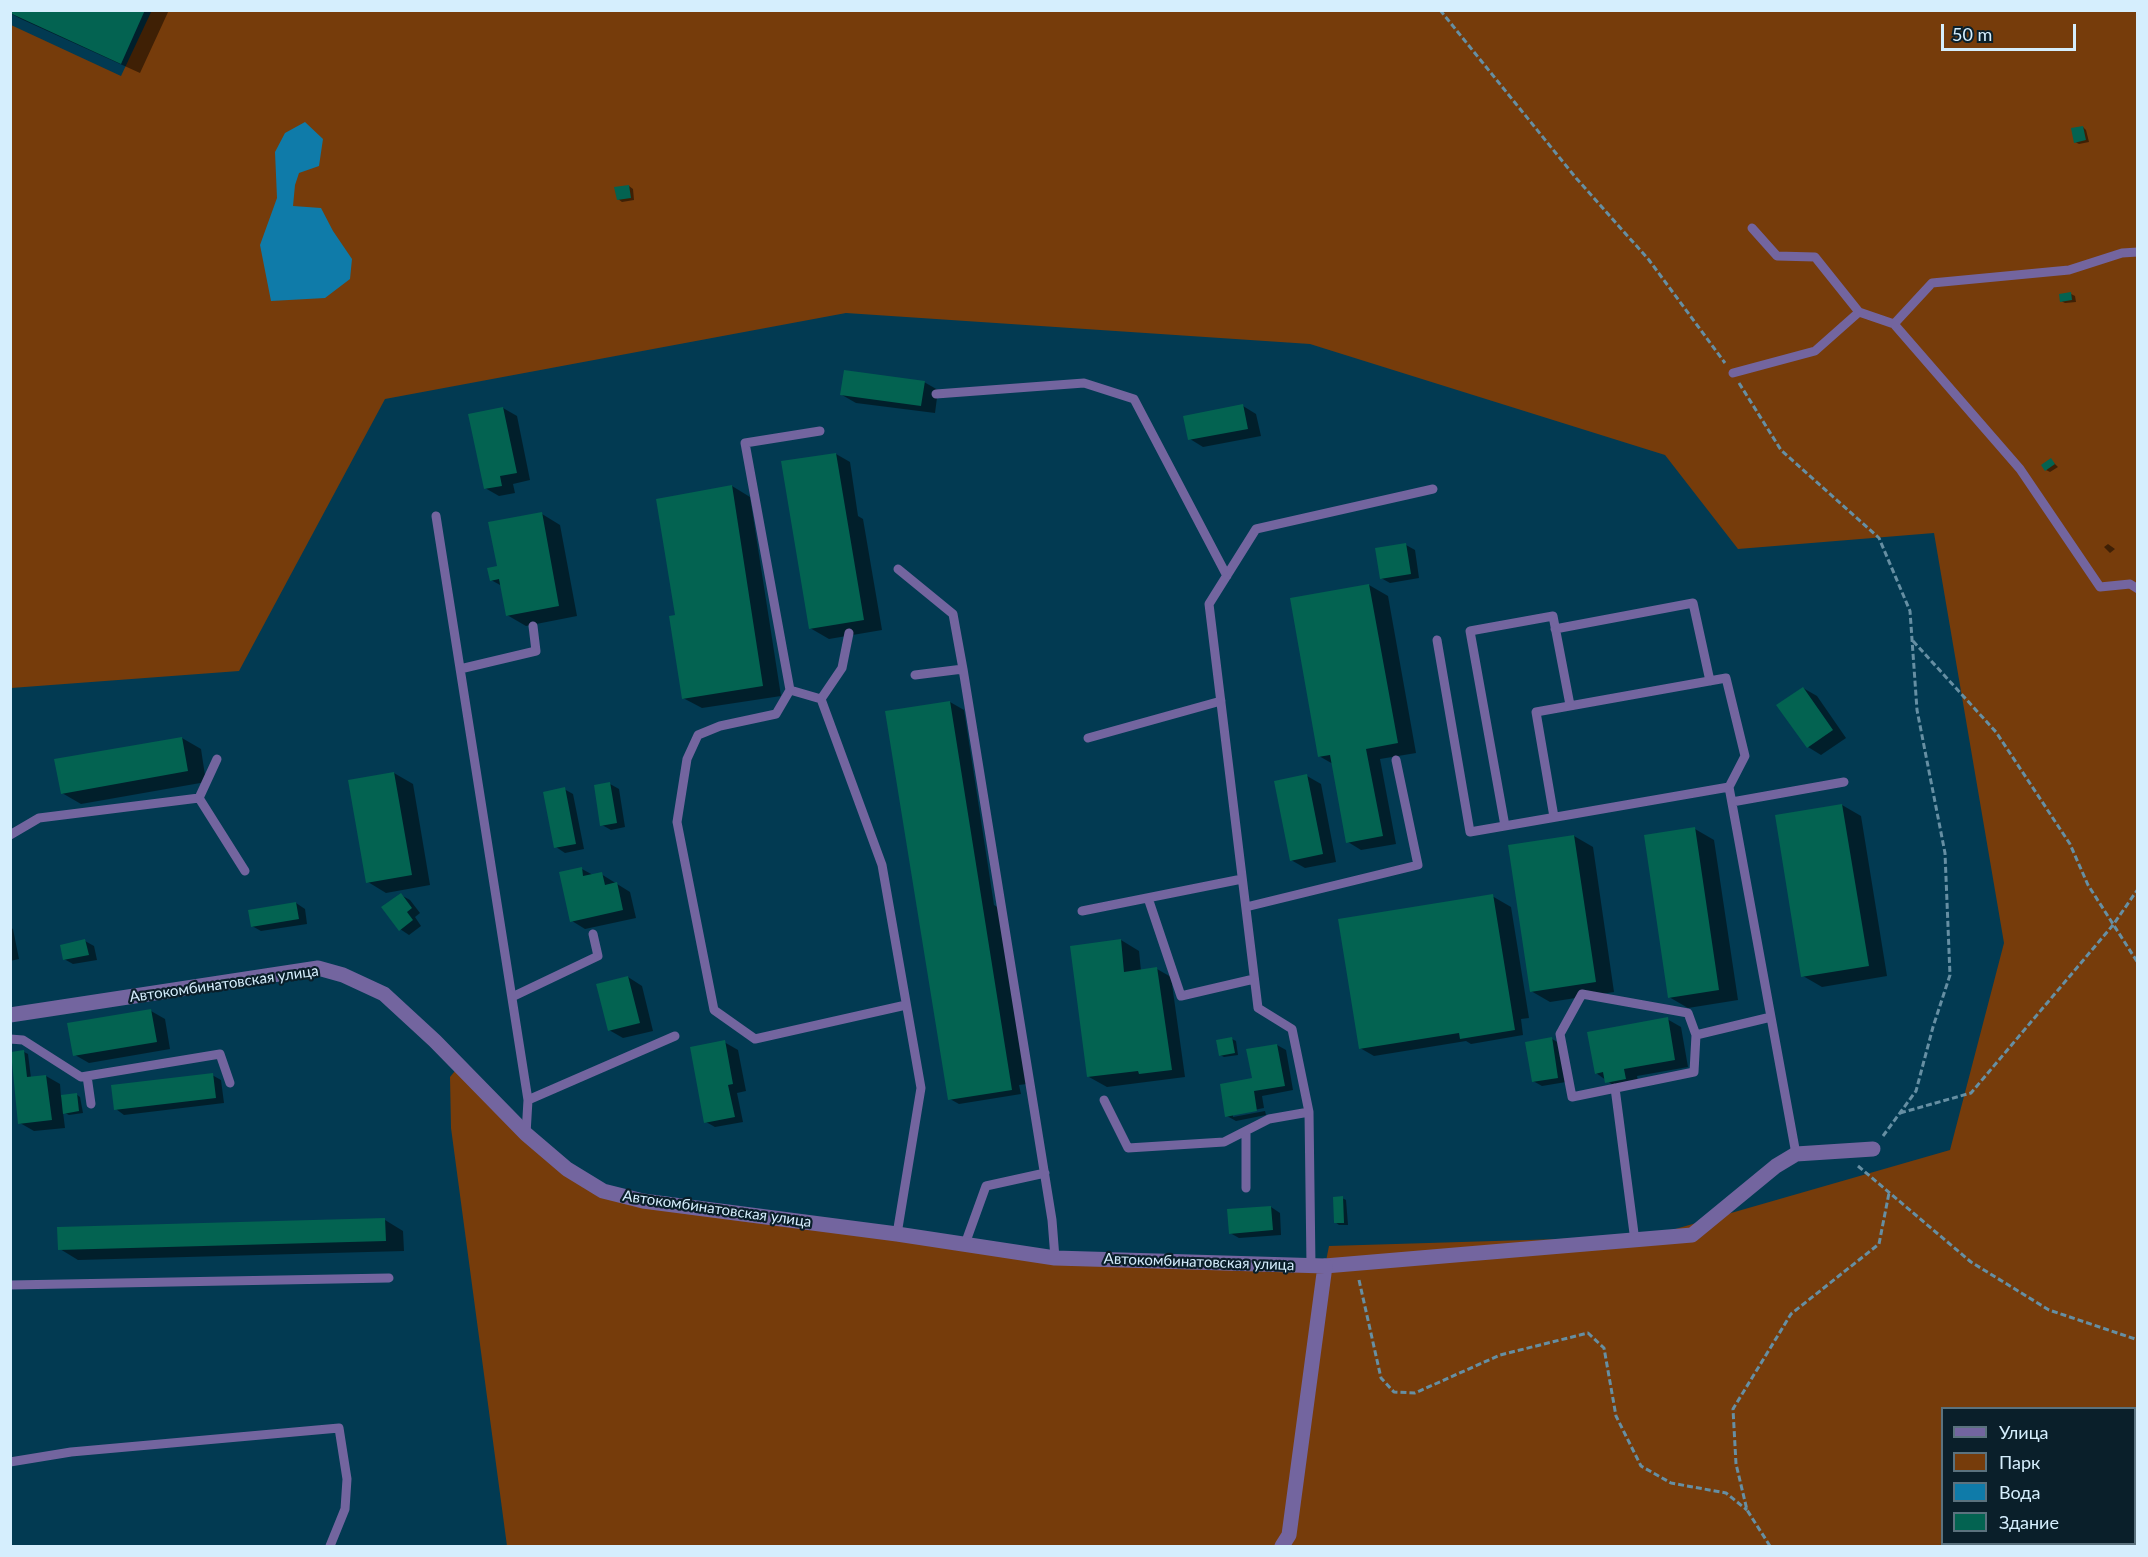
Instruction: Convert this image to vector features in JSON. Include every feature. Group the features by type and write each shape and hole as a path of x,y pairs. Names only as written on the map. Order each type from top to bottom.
{"street":[{"name":"Автокомбинатовская улица","path":"10,1015 318,968 344,975 384,994 435,1041 526,1134 567,1169 603,1191 643,1201 897,1234 1055,1258 1318,1266 1692,1235 1776,1166 1796,1155"},
{"path":"1796,1155 1873,1149"},
{"path":"1282,1546 1289,1535 1318,1266"}],"lane":[{"path":"1752,228 1777,256 1815,257 1859,312 1894,324 2020,469 2100,587 2130,584 2138,589"},
{"path":"1894,324 1932,284 2069,270 2122,253 2138,252"},
{"path":"1733,374 1815,351 1859,312"},
{"path":"936,394 1084,382 1134,399 1227,576"},
{"path":"820,431 745,443 790,690 776,714 720,726 698,735 687,759 677,822 714,1010 755,1039 906,1005"},
{"path":"1318,1266 1309,1112 1292,1029 1258,1008 1209,604 1256,529 1433,489"},
{"path":"436,516 528,1100 526,1134"},
{"path":"898,569 953,614 1045,1173 1055,1258"},
{"path":"1555,629 1693,603 1710,681"},
{"path":"1505,826 1470,631 1553,616 1570,705"},
{"path":"460,669 536,651 533,626"},
{"path":"821,699 842,668 849,633"},
{"path":"1437,640 1470,832 1729,787"},
{"path":"915,675 963,669"},
{"path":"1554,817 1536,712 1726,678 1744,756 1729,787 1796,1155"},
{"path":"790,690 821,699"},
{"path":"821,699 882,865 921,1088 897,1234"},
{"path":"1088,738 1221,701"},
{"path":"200,798 217,759"},
{"path":"1246,907 1418,865 1396,760"},
{"path":"1732,802 1844,783"},
{"path":"10,835 39,818 200,798"},
{"path":"200,798 245,871"},
{"path":"1082,911 1242,879"},
{"path":"1148,898 1181,996 1254,979"},
{"path":"512,997 598,956 593,934"},
{"path":"1582,994 1688,1013 1696,1035 1694,1072 1615,1088 1572,1097 1560,1034 1582,994"},
{"path":"1696,1035 1771,1017"},
{"path":"528,1100 675,1036"},
{"path":"10,1039 23,1040 81,1077 220,1054 230,1083"},
{"path":"87,1076 91,1104"},
{"path":"1615,1088 1635,1241"},
{"path":"1104,1100 1128,1148 1224,1142 1269,1119 1309,1112"},
{"path":"1246,1131 1246,1188"},
{"path":"965,1245 986,1186 1045,1173"},
{"path":"10,1285 389,1278"},
{"path":"10,1462 71,1452 339,1428 347,1479 345,1509 330,1546"}],"path":[{"path":"1440,10 1576,178 1649,260 1733,374 1781,450 1879,538 1910,611 1917,710 1945,853 1950,975 1916,1091 1873,1149"},
{"path":"1912,640 1996,732 2070,844 2088,885 2138,963"},
{"path":"1900,1113 1971,1092 2113,925 2138,889"},
{"path":"1841,1151 1971,1262 2049,1310 2138,1340"},
{"path":"1747,1510 1736,1464 1733,1409 1791,1314 1879,1244 1889,1193"},
{"path":"1355,1264 1381,1378 1394,1392 1415,1393 1500,1355 1588,1333 1605,1347 1616,1416 1641,1466 1671,1483 1726,1493 1747,1510 1770,1546"}],"green space":[{"path":"152,10 2137,11 2137,1546 507,1546 451,1128 450,1077 459,1066 526,1134 603,1191 1055,1258 1325,1266 1329,1246 1560,1239 1665,1232 1950,1150 2004,943 1934,533 1738,549 1665,455 1310,344 846,313 385,399 239,671 11,688 11,25 121,76"}],"water":[{"path":"305,122 323,139 319,166 299,173 293,206 321,208 352,259 350,279 325,298 271,301 260,245 277,198 275,152 285,133"}],"building":[{"path":"10,10 145,10 121,64 10,13"},
{"path":"2083,126 2086,140 2074,143 2071,128"},
{"path":"629,185 631,198 617,200 614,187"},
{"path":"2071,292 2072,300 2060,302 2059,294"},
{"path":"844,370 925,381 921,406 840,395"},
{"path":"1243,404 1248,429 1188,440 1183,416"},
{"path":"503,407 517,473 500,476 502,486 484,489 468,414"},
{"path":"836,453 864,620 809,629 781,461"},
{"path":"2051,458 2055,464 2045,471 2041,465"},
{"path":"732,485 763,686 682,699 669,616 675,615 656,499"},
{"path":"542,512 559,606 506,616 499,579 490,581 487,568 497,566 488,522"},
{"path":"1406,543 1411,574 1380,579 1375,548"},
{"path":"1369,584 1398,743 1366,749 1383,836 1346,843 1330,755 1318,757 1290,598"},
{"path":"1803,687 1833,730 1807,748 1776,705"},
{"path":"950,701 1012,1090 948,1100 885,711"},
{"path":"182,737 188,771 61,794 54,759"},
{"path":"394,772 412,875 366,883 348,780"},
{"path":"1307,774 1323,854 1290,861 1274,781"},
{"path":"610,782 617,823 600,826 594,785"},
{"path":"565,787 576,844 554,848 543,792"},
{"path":"1842,804 1869,966 1801,977 1775,815"},
{"path":"1695,827 1719,990 1668,998 1644,835"},
{"path":"1574,835 1596,982 1530,992 1508,845"},
{"path":"582,867 583,876 602,872 605,885 617,882 623,910 570,922 559,872"},
{"path":"401,893 412,908 407,912 413,920 399,931 381,907"},
{"path":"1493,894 1515,1030 1460,1039 1459,1033 1359,1049 1338,919"},
{"path":"296,902 299,919 251,927 248,910"},
{"path":"85,939 89,955 63,960 60,945"},
{"path":"1121,939 1124,972 1157,967 1172,1070 1087,1077 1070,946"},
{"path":"628,976 640,1023 608,1031 596,984"},
{"path":"151,1009 157,1042 73,1056 67,1023"},
{"path":"1668,1017 1675,1060 1624,1069 1626,1079 1605,1083 1603,1072 1595,1074 1587,1032"},
{"path":"1232,1037 1235,1053 1219,1056 1216,1040"},
{"path":"1552,1037 1558,1078 1532,1082 1525,1042"},
{"path":"725,1040 733,1084 728,1085 735,1117 704,1123 690,1047"},
{"path":"1277,1044 1285,1086 1254,1091 1257,1111 1225,1117 1220,1084 1252,1078 1246,1049"},
{"path":"24,1050 27,1077 46,1075 52,1120 18,1124 11,1052"},
{"path":"213,1073 216,1098 114,1110 111,1085"},
{"path":"77,1093 79,1111 63,1114 61,1095"},
{"path":"1343,1196 1344,1223 1334,1223 1333,1197"},
{"path":"1271,1206 1273,1230 1229,1234 1227,1209"},
{"path":"385,1218 386,1241 58,1250 57,1227"}]}
